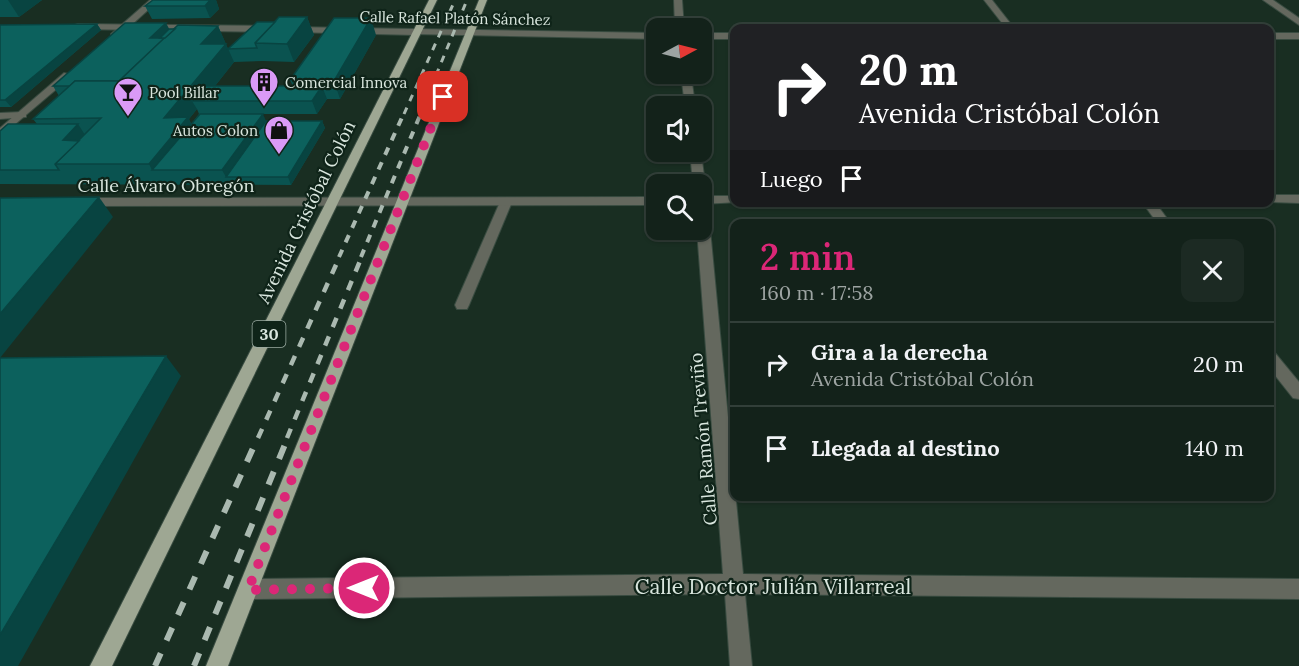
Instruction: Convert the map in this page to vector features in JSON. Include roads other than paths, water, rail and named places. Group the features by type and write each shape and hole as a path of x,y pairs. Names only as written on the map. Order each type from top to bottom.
{"main road":[{"name":"Avenida Cristóbal Colón","path":"101,666 415,32 433,0"},
{"path":"218,666 400,203 483,0"}],"street":[{"path":"107,42 155,0"},
{"path":"678,0 679,18"},
{"path":"988,0 1007,24"},
{"path":"1267,0 1299,22"},
{"path":"68,27 276,30"},
{"name":"Calle Rafael Platón Sánchez","path":"287,30 646,36"},
{"path":"712,36 730,36"},
{"path":"1274,36 1299,36"},
{"path":"0,134 73,71"},
{"path":"0,116 22,115"},
{"path":"1274,199 1299,199"},
{"path":"712,200 730,200"},
{"path":"400,203 646,201"},
{"name":"Calle Álvaro Obregón","path":"71,202 400,203"},
{"path":"462,305 506,202"},
{"path":"1152,207 1161,219"},
{"name":"Calle Ramón Treviño","path":"705,240 736,585 741,666"},
{"path":"1274,362 1299,393"},
{"name":"Calle Doctor Julián Villarreal","path":"248,590 736,585 1299,589"}],"railway":[{"path":"404,114 455,0"},
{"path":"420,114 467,0"},
{"path":"339,257 404,113"},
{"path":"361,257 421,113"},
{"path":"258,438 340,256"},
{"path":"287,438 362,256"},
{"path":"155,666 258,437"},
{"path":"194,666 288,437"}],"place":[{"name":"Comercial Innova","path":"264,108"},
{"name":"Pool Billar","path":"128,118"},
{"name":"Autos Colon","path":"279,156"}]}
